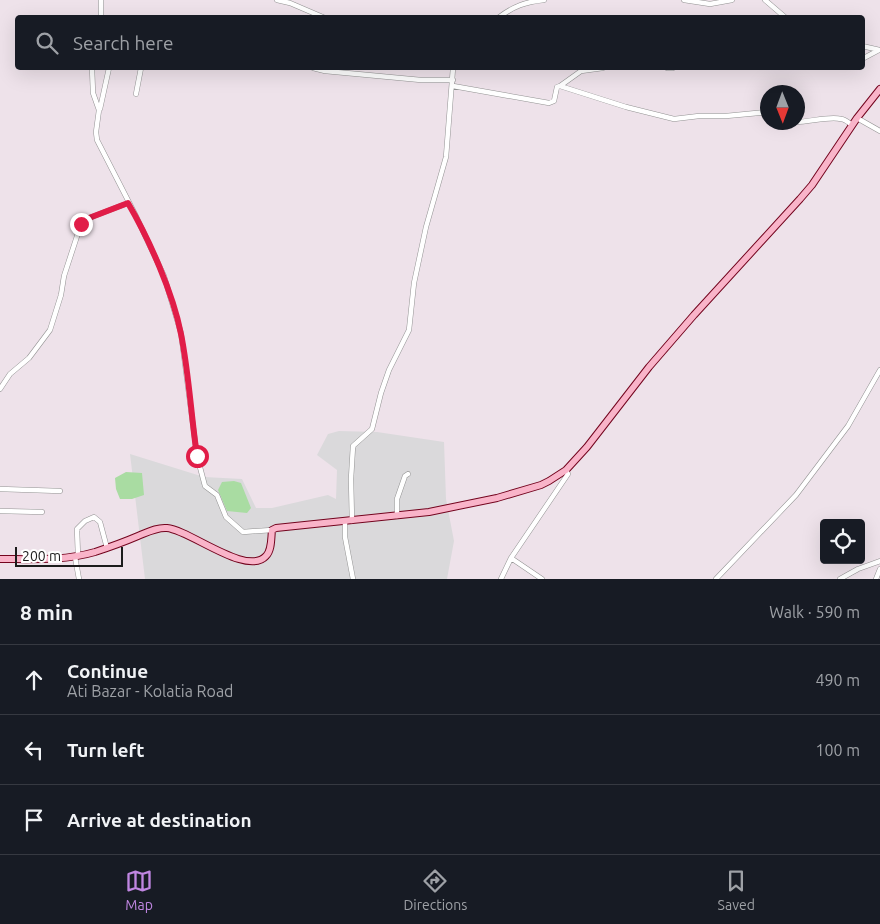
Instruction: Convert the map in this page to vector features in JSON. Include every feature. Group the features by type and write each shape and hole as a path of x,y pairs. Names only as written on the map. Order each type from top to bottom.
{"main road":[{"path":"0,559 55,559 77,556 107,548 156,528 166,528 177,530 225,554 243,560 258,561 268,555 271,548 272,530 276,528 310,523 397,516 497,498 541,485 566,470 592,442 649,368 694,315 800,199 852,124 880,89"}],"street":[{"path":"101,0 101,15"},
{"path":"277,0 290,3 318,15"},
{"path":"502,15 525,2 544,0"},
{"path":"684,0 710,4 732,0"},
{"path":"765,0 782,15"},
{"path":"865,47 880,50"},
{"path":"865,58 880,50"},
{"path":"92,70 93,93 99,110"},
{"path":"109,70 99,110 96,132 97,140 164,276 181,333 197,456 205,486 217,494 226,517 243,532 272,530"},
{"path":"136,94 141,70"},
{"path":"321,70 421,80 453,80"},
{"path":"352,520 351,479 353,446 372,429 389,370 409,330 414,283 426,227 446,158 453,70"},
{"path":"453,86 549,103 554,100 556,87 581,71 588,70"},
{"path":"560,86 626,107 674,119 760,113"},
{"path":"805,122 829,118 842,119 852,124"},
{"path":"857,118 880,131"},
{"path":"0,389 10,374 29,358 50,330 61,295 64,276 81,224 89,218 128,203"},
{"path":"716,579 796,496 848,426 880,370"},
{"path":"501,579 511,558 568,474 566,470"},
{"path":"397,516 397,499 405,476 408,474"},
{"path":"0,490 60,491"},
{"path":"0,511 42,512"},
{"path":"79,579 77,529 85,521 94,517 100,522 107,548"},
{"path":"345,521 346,545 353,579"},
{"path":"511,558 542,579"},
{"path":"840,579 858,569 880,561"},
{"path":"876,579 880,569"}],"shaded area":[{"path":"339,431 377,432 444,442 446,499 454,541 447,579 145,579 130,454 204,477 242,479 256,508 272,508 328,495 336,499 337,470 317,455 328,434"},
{"path":"126,472 142,473 144,495 132,499 120,499 116,489 115,478"},
{"path":"234,481 241,483 251,508 247,513 227,511 218,490 222,482"}],"route":[{"path":"81,224 89,218 128,203 135,214 164,276 181,333 197,456"}]}
